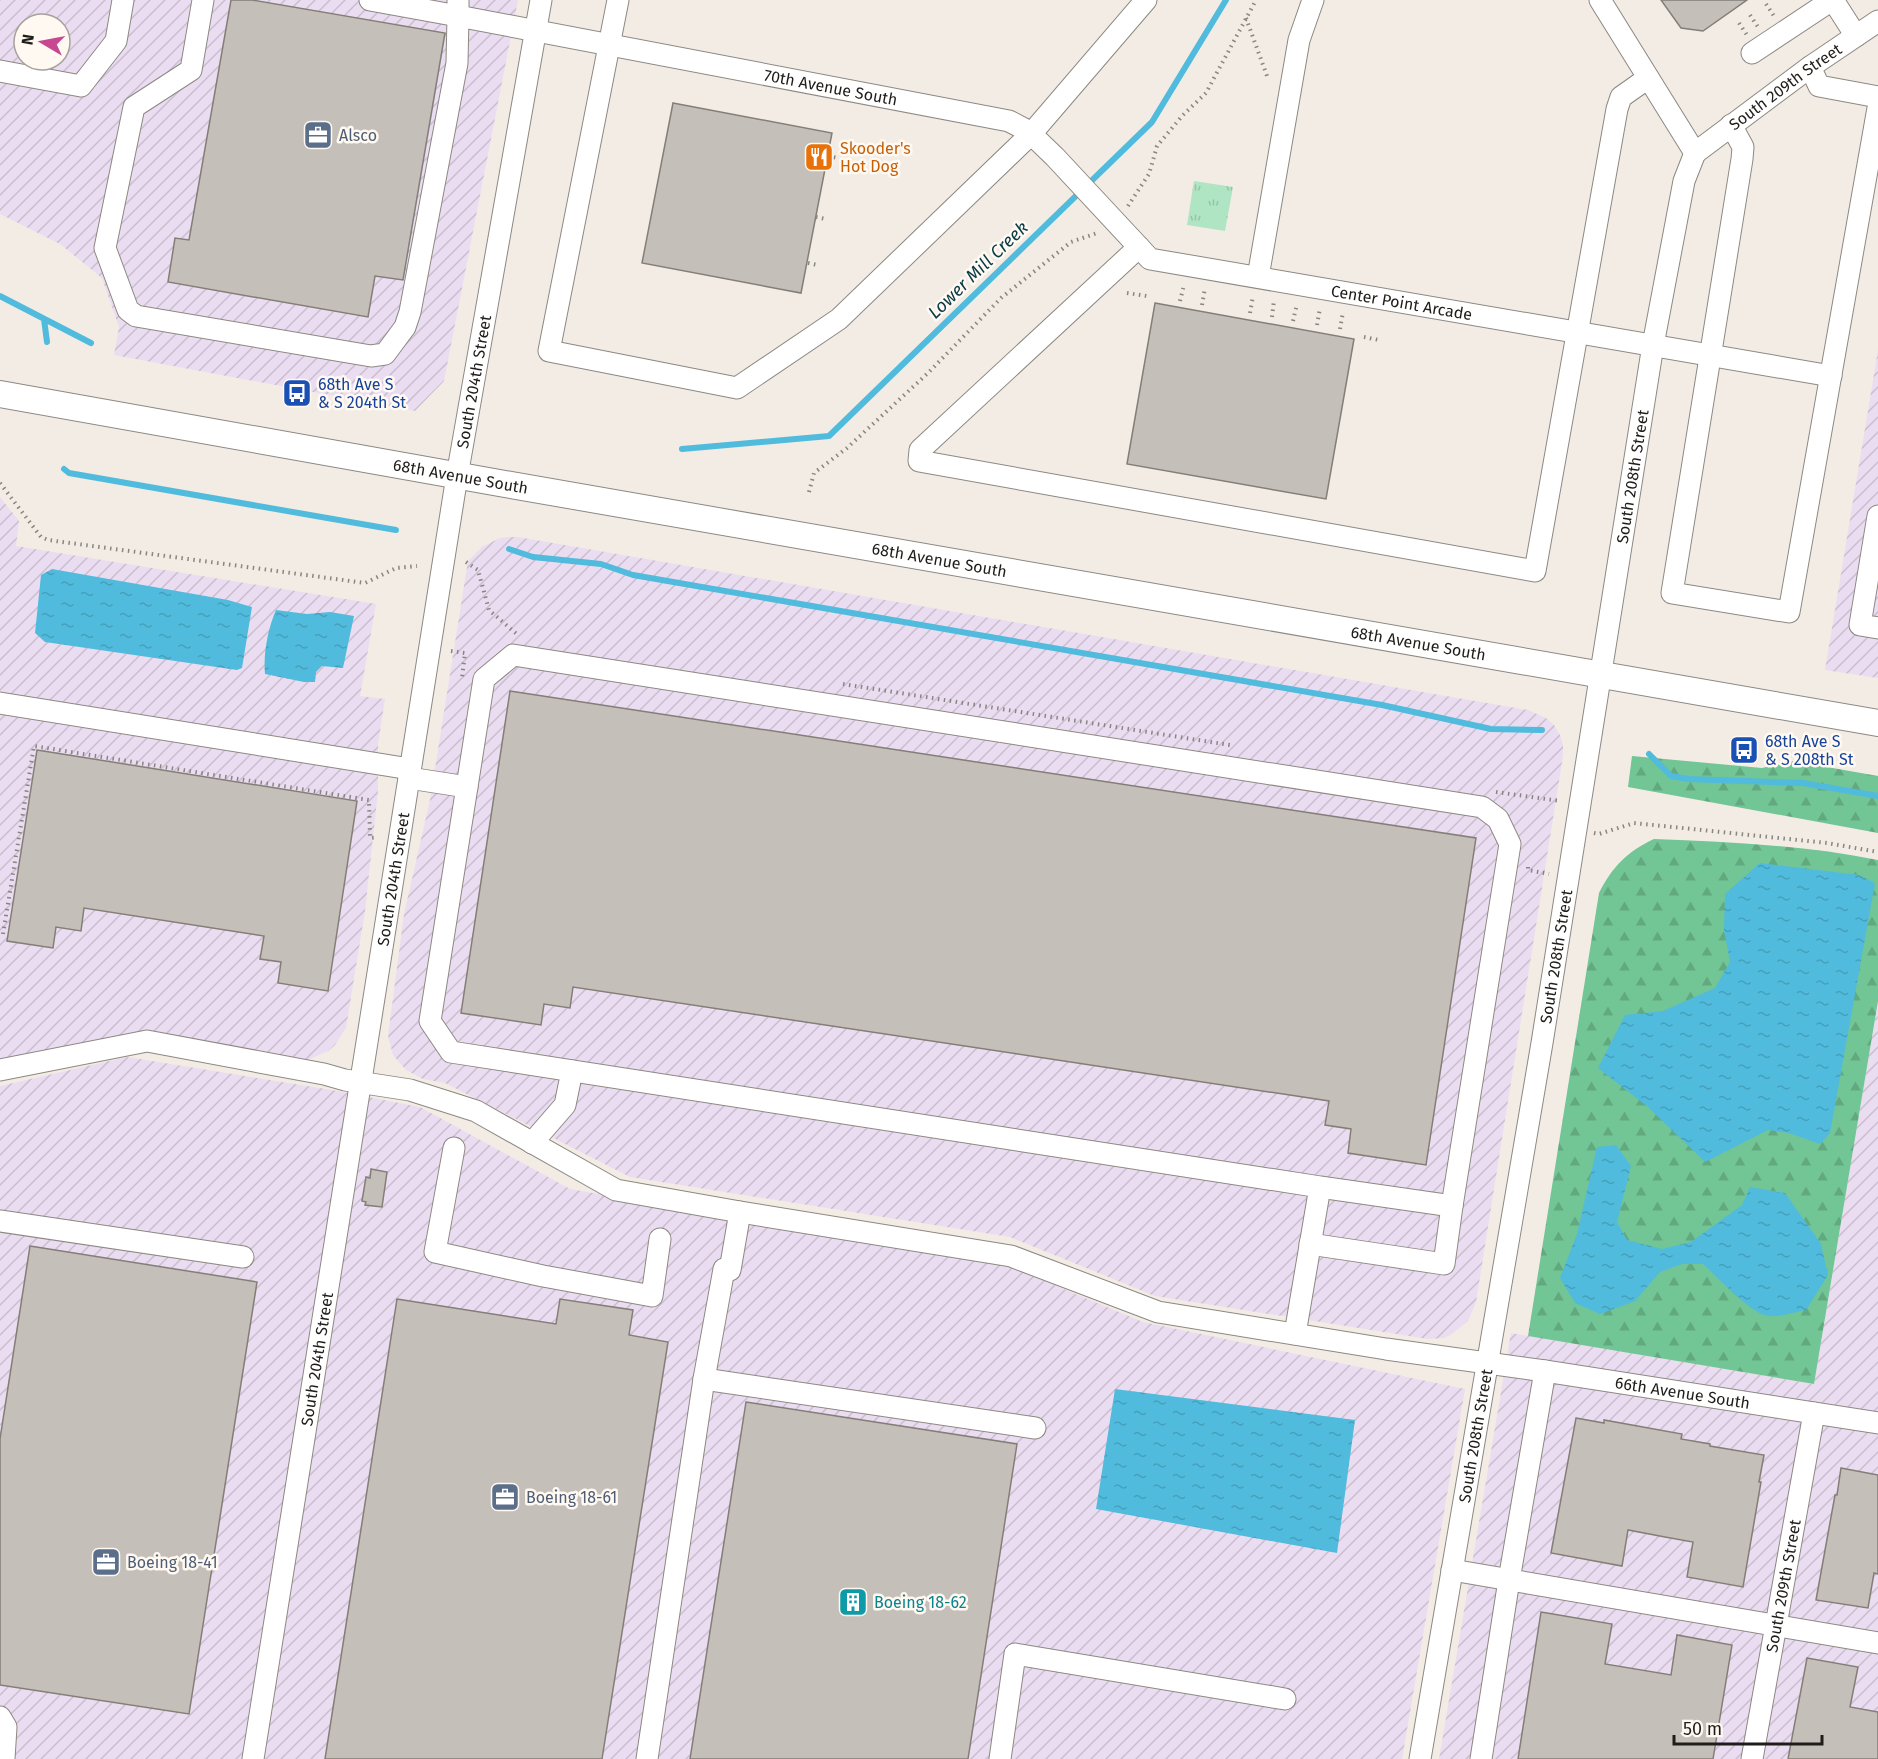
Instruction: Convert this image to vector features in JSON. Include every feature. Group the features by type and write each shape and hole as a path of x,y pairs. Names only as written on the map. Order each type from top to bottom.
{"main road":[{"name":"68th Avenue South","path":"0,394 457,476 1878,723"}],"street":[{"path":"0,71 81,86 116,41 123,0"},
{"path":"203,0 191,70 134,107 105,248 128,310 136,316 371,356 385,354 405,327 410,312 457,63 458,8"},
{"name":"70th Avenue South","path":"370,0 458,8 534,31 1009,121 1031,134 1123,216 1144,253"},
{"name":"South 204th Street","path":"253,1759 457,476 541,0"},
{"path":"618,0 549,351 737,388 833,324 1031,134 1146,0"},
{"path":"1256,285 1299,40 1313,0"},
{"path":"1600,0 1695,153"},
{"path":"1751,45 1833,0 1856,36"},
{"name":"South 209th Street","path":"1695,153 1810,67 1878,21"},
{"path":"1810,67 1819,86 1878,97"},
{"path":"1144,253 920,450 919,461 1534,571 1617,109 1621,97 1648,78"},
{"path":"1731,125 1743,147 1742,159 1672,593 1789,612 1878,108"},
{"name":"South 208th Street","path":"1420,1759 1542,1043 1653,345 1684,181 1695,153"},
{"name":"Center Point Arcade","path":"1144,253 1256,285 1577,332 1831,376"},
{"path":"1878,516 1860,625 1878,628"},
{"path":"1310,1244 1444,1264 1510,844 1498,819 1482,807 513,654 484,679 430,1021 451,1052 1452,1206"},
{"path":"0,703 409,774 467,787"},
{"name":"66th Avenue South","path":"0,1070 147,1041 410,1090 476,1111 616,1190 1011,1256 1158,1312 1878,1424"},
{"path":"532,1143 565,1105 572,1071"},
{"path":"454,1148 435,1252 543,1276 652,1296 660,1239"},
{"path":"1295,1334 1320,1187"},
{"path":"647,1759 704,1379 740,1212"},
{"path":"0,1221 243,1257"},
{"path":"1481,1759 1545,1371"},
{"path":"704,1379 1035,1428"},
{"name":"South 209th Street","path":"1752,1759 1814,1413"},
{"path":"1452,1570 1878,1643"},
{"path":"1000,1759 1016,1654 1285,1699"},
{"path":"0,1717 6,1727 4,1759"}],"path":[{"path":"1123,216 1149,174 1157,146 1183,115 1206,93 1256,0"},
{"path":"1766,4 1776,19"},
{"path":"1750,15 1761,31"},
{"path":"1246,18 1267,76"},
{"path":"1739,23 1751,45"},
{"path":"828,156 838,158"},
{"path":"816,217 826,219"},
{"path":"809,492 814,473 847,448 928,373 1001,298 1071,242 1097,233"},
{"path":"808,263 818,265"},
{"path":"1180,302 1184,282"},
{"path":"1250,313 1256,285"},
{"path":"1202,305 1206,286"},
{"path":"1126,293 1147,296"},
{"path":"1272,317 1275,298"},
{"path":"1293,321 1297,301"},
{"path":"1317,325 1320,307"},
{"path":"1340,329 1343,310"},
{"path":"1364,338 1379,340"},
{"path":"0,483 41,537 48,540 365,584 396,568 417,566"},
{"path":"466,562 478,570 489,610 512,631 525,639"},
{"path":"452,651 465,653 462,678 483,681"},
{"path":"841,684 1232,745"},
{"path":"3,934 34,746 369,800 370,838 378,837"},
{"path":"1493,792 1561,801"},
{"path":"1599,834 1634,823 1816,842 1878,852"}],"shaded area":[{"path":"0,0 518,0 444,381 415,411 114,355 119,327 102,278 60,244 0,214"},
{"path":"1878,350 1878,678 1825,670"},
{"path":"0,497 19,521 16,546 376,604 360,696 385,699 378,744 378,791 365,911 346,1028 335,1045 328,1051 310,1059 301,1060 145,1033 0,1059"},
{"path":"509,537 1528,710 1546,718 1560,735 1563,756 1476,1302 1468,1321 1444,1338 1428,1339 1155,1296 1010,1237 630,1177 445,1083 423,1079 406,1070 393,1055 388,1036 404,914 430,800 468,561 482,547 500,538"},
{"path":"1878,1001 1878,1759 1439,1759 1511,1333 1814,1384"},
{"path":"127,1057 332,1090 420,1107 570,1189 1001,1263 1143,1322 1465,1389 1402,1759 0,1759 0,1086"}],"green space":[{"path":"1194,181 1233,187 1225,231 1187,225"},
{"path":"1632,756 1762,768 1793,761 1878,776 1878,833 1628,787"},
{"path":"1654,839 1795,848 1878,860 1878,1001 1814,1384 1528,1336 1599,893 1609,875 1622,861 1636,849"}],"water":[{"path":"52,569 228,600 252,607 242,668 237,670 45,642 35,633 41,575"},
{"path":"276,610 307,614 330,612 354,616 343,668 322,666 316,672 315,682 265,674 267,641"},
{"path":"1760,863 1859,875 1875,883 1830,1133 1820,1144 1789,1133 1768,1130 1705,1162 1648,1107 1598,1068 1625,1015 1663,1011 1715,988 1730,962 1724,930 1725,894"},
{"path":"1616,1145 1631,1166 1617,1222 1627,1240 1662,1249 1691,1242 1742,1205 1750,1187 1785,1193 1821,1244 1828,1275 1806,1310 1777,1316 1761,1314 1734,1294 1703,1264 1682,1264 1660,1272 1635,1301 1600,1314 1575,1303 1560,1278 1577,1234 1597,1147"},
{"path":"1115,1389 1355,1420 1337,1553 1096,1509"}],"building":[{"name":"Alsco","path":"231,0 252,0 445,33 403,280 375,276 368,317 168,282 175,238 189,240"},
{"path":"1661,0 1747,0 1703,31 1681,28"},
{"path":"673,103 832,133 801,293 642,263"},
{"path":"1155,303 1354,339 1326,499 1127,464"},
{"path":"510,691 1476,838 1426,1165 1348,1153 1351,1129 1325,1125 1329,1101 573,987 570,1008 544,1004 541,1025 461,1013"},
{"path":"37,750 357,801 328,991 278,983 281,962 260,959 264,936 84,908 81,931 56,927 53,948 7,941"},
{"path":"371,1169 387,1172 382,1207 365,1205 366,1202 362,1201 366,1177 370,1178"},
{"name":"Boeing 18-41","path":"30,1246 257,1282 189,1714 0,1685 0,1439"},
{"name":"Boeing 18-61","path":"397,1299 556,1324 560,1299 633,1310 629,1335 668,1342 602,1759 325,1759"},
{"name":"Boeing 18-62","path":"746,1402 1017,1444 968,1759 690,1759"},
{"path":"1576,1418 1604,1423 1604,1420 1682,1434 1681,1439 1764,1455 1743,1587 1687,1577 1693,1542 1628,1530 1622,1566 1551,1553"},
{"path":"1841,1468 1878,1475 1878,1574 1874,1573 1868,1608 1816,1600"},
{"path":"1541,1612 1612,1624 1605,1664 1671,1675 1677,1635 1732,1645 1713,1759 1518,1759"},
{"path":"1807,1658 1858,1667 1850,1707 1878,1712 1878,1759 1788,1759"}],"waterway":[{"name":"Lower Mill Creek","path":"682,449 829,436 1152,122 1226,0"},
{"name":"Lower Mill Creek","path":"0,296 91,343"},
{"path":"44,319 47,342"},
{"path":"64,469 69,473 396,530"},
{"path":"509,549 533,557 601,564 633,575 1382,705 1491,729 1542,730"},
{"path":"1649,754 1671,776 1688,779 1803,783 1878,796"}],"place":[{"name":"Alsco","path":"318,135"},
{"name":"Skooder's Hot Dog","path":"819,157"},
{"name":"68th Ave S & S 204th St","path":"297,393"},
{"name":"68th Ave S & S 208th St","path":"1744,750"},
{"name":"Boeing 18-61","path":"505,1497"},
{"name":"Boeing 18-41","path":"106,1562"},
{"name":"Boeing 18-62","path":"853,1602"}]}
